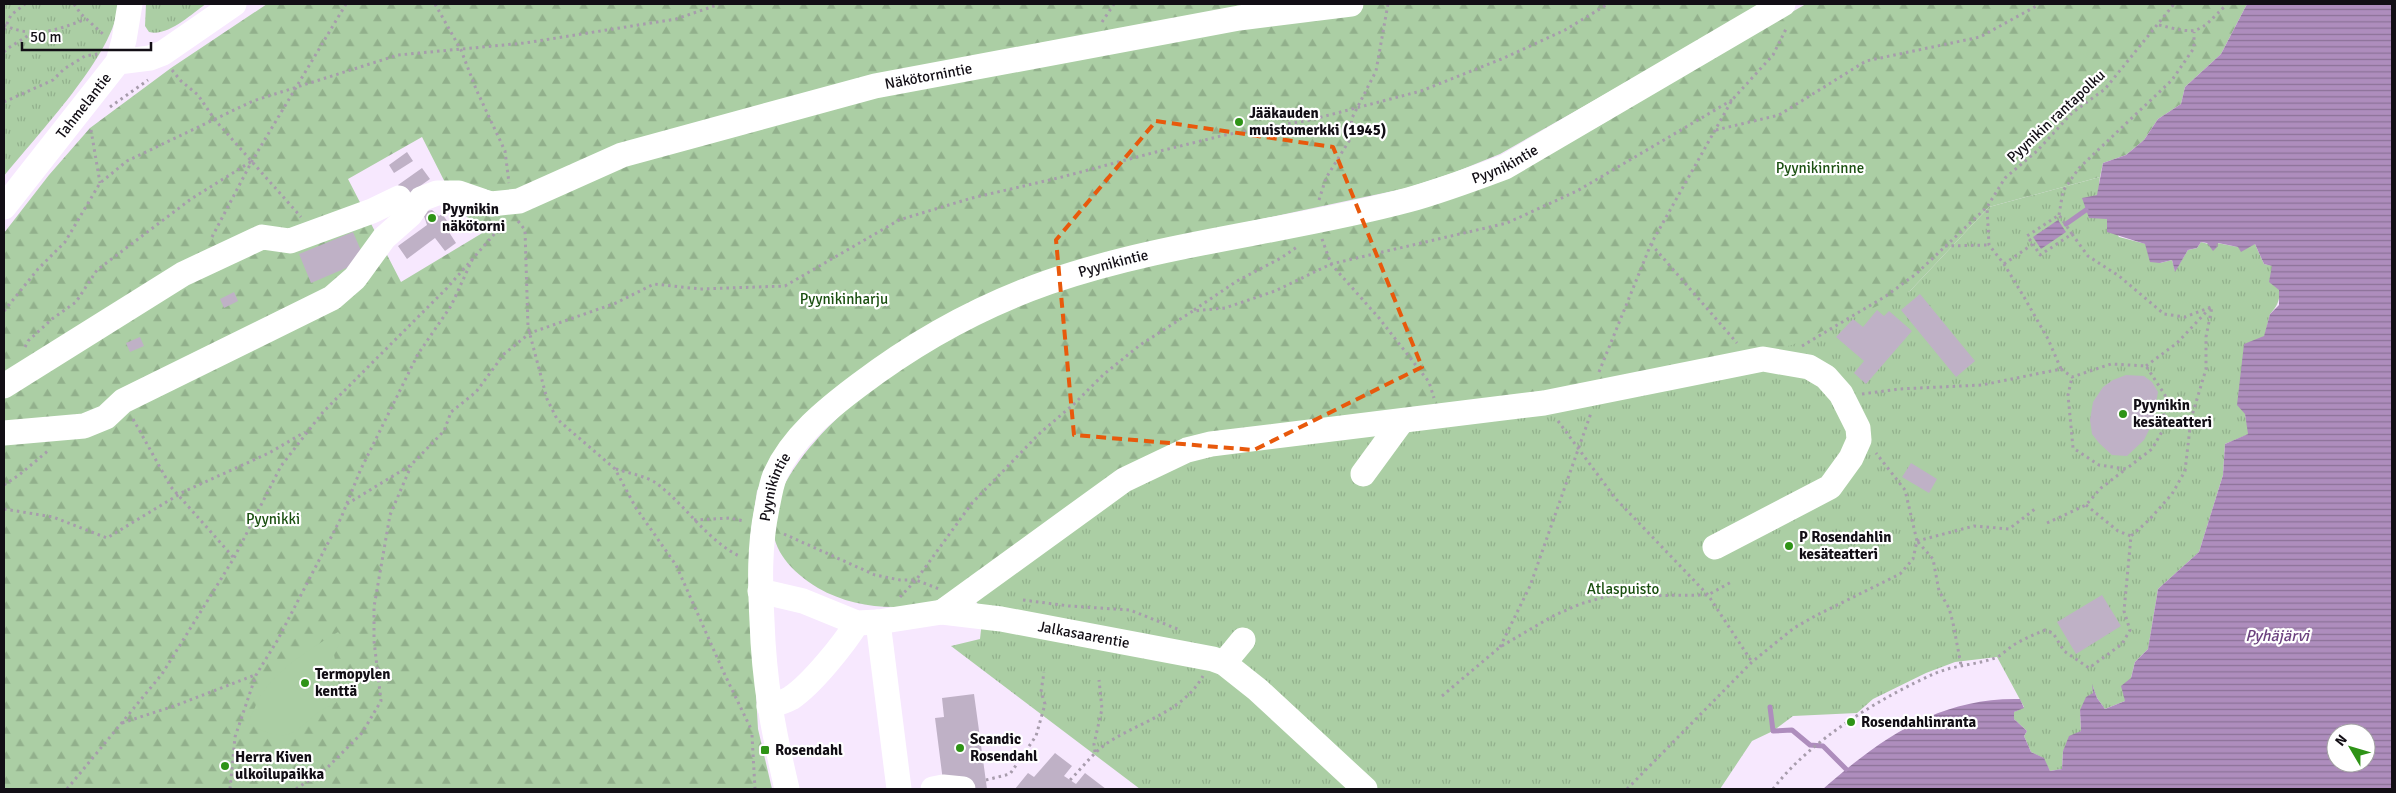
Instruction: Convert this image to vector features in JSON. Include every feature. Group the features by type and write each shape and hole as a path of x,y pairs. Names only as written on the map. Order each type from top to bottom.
{"street":[{"path":"110,57 124,40 130,4"},
{"name":"Tahmelantie","path":"4,206 110,57 150,58 163,53 234,4"},
{"name":"Näkötornintie","path":"4,433 84,426 106,417 123,401 332,298 355,278 384,238 410,215 421,199 437,193 459,193 491,204 519,201 622,156 876,86 1239,18 1351,4"},
{"name":"Pyynikintie","path":"787,789 769,706 763,665 760,579 763,526 774,478 788,452 842,398 936,332 1007,298 1089,270 1157,252 1407,200 1457,185 1505,166 1786,13"},
{"path":"4,386 183,274 262,237 290,241 372,211 399,198"},
{"path":"942,612 1124,480 1187,450 1210,444 1544,403 1763,359 1809,367 1826,377 1841,394 1858,428 1860,440 1851,458 1830,487 1715,547"},
{"path":"1363,474 1401,422"},
{"name":"Jalkasaarentie","path":"760,579 802,601 868,622 942,612 1002,619 1219,661 1258,690 1358,782"},
{"path":"769,706 791,698 842,645 868,622"},
{"path":"868,622 899,789"},
{"path":"1219,661 1243,640"},
{"path":"933,789 944,787 963,789"}],"path":[{"path":"4,30 11,15 25,4"},
{"path":"5,25 30,33 48,32 86,19 74,4"},
{"path":"210,240 234,199 252,161 346,4"},
{"path":"67,789 162,674 234,558 281,466 323,412 447,288 502,225 519,201 511,194 504,151 461,50 435,4"},
{"path":"4,311 38,269 65,242 100,184 127,161 253,101 299,85 350,72 398,55 525,43 676,19 720,4"},
{"path":"1100,24 1114,4"},
{"path":"868,622 916,580 972,503 1040,433 1126,357 1237,281 1281,258 1300,245 1310,234 1326,178 1349,141 1352,118 1376,71 1388,4"},
{"path":"346,504 411,465 444,431 451,412 476,392 504,354 530,333 616,303 654,284 700,289 785,286 899,220 954,203 1216,137 1356,110 1421,91 1504,58 1565,30 1608,4"},
{"path":"1715,130 1779,115 1866,61 1980,37 2040,4"},
{"name":"Pyynikin rantapolku","path":"1779,361 1886,296 1916,274 1987,207 2005,178 2037,150 2072,113 2105,89 2159,25 2174,4"},
{"path":"2159,25 2194,32 2200,31 2227,4"},
{"path":"1500,647 1530,586 1579,449 1597,392 1599,372 1650,244 1732,100 1773,55 1786,13"},
{"path":"2194,32 2194,48 2172,80 2079,168 2063,190 2059,215 2088,256 2120,276 2164,314 2185,317 2212,307"},
{"path":"4,52 9,47 23,40 30,33"},
{"path":"4,102 53,80 64,69 85,56 110,57"},
{"path":"168,66 181,82 198,95 215,120 316,233"},
{"path":"104,112 156,75"},
{"path":"1193,311 1225,308 1267,294 1331,264 1507,223 1577,191 1732,100"},
{"path":"87,127 90,124 91,141 97,156 100,184"},
{"path":"25,349 28,341 52,318 76,302 97,270 191,199 252,161"},
{"path":"1987,207 1989,245 2004,264 2048,340 2061,370 2072,377"},
{"path":"2059,215 2028,236 2040,255 2072,234"},
{"path":"1315,220 1331,264 1379,318 1429,382 1440,417"},
{"path":"525,230 530,333 547,399 557,419 615,469 636,508 676,565 724,674 752,731"},
{"path":"1650,244 1741,347 1750,362"},
{"path":"2004,264 2033,244"},
{"path":"1945,246 1989,245"},
{"path":"230,789 235,737 256,675 277,642 418,354 451,306 476,253"},
{"path":"2072,377 2112,364 2146,366 2177,343 2212,307"},
{"path":"1773,789 1804,754 1885,699 1936,673 1997,657 2016,643 2045,630 2053,633 2064,652 2088,668 2122,644 2130,630 2124,612 2131,536 2149,520 2172,494 2185,471 2191,419 2206,369 2206,337 2212,307"},
{"path":"2047,523 2086,505 2102,488 2152,449 2163,430 2165,395 2146,366"},
{"path":"1859,394 1899,389 1982,386 2061,370"},
{"path":"2072,377 2068,395 2073,448 2099,465 2126,468"},
{"path":"123,401 171,487 234,558"},
{"path":"1544,403 1615,498 1708,594 1752,662"},
{"path":"4,485 20,475 76,426"},
{"path":"4,509 54,517 107,538 178,495 269,453 308,431"},
{"path":"1627,789 1752,662 1794,628 1900,574 1913,559 1918,541 1912,511 1905,490 1876,454 1860,440"},
{"path":"296,789 327,768 362,734 381,700 374,641 374,607 390,515 411,465"},
{"path":"615,469 655,482 704,532 760,579"},
{"path":"2086,505 2118,531 2131,536"},
{"path":"1918,541 1974,526 2009,529 2035,509"},
{"path":"694,520 730,518 763,526 812,544 875,575 900,580 916,580"},
{"path":"1918,541 1932,558 1939,591 1949,608 1954,623 1961,665"},
{"path":"1442,696 1500,647 1554,616 1580,604 1608,596 1708,594 1733,581"},
{"path":"1070,780 1095,752 1112,740 1181,703 1219,661"},
{"path":"986,780 1010,774 1036,736 1045,704 1042,692 1044,672"},
{"path":"121,723 177,705 256,675"},
{"path":"1095,752 1094,744 1102,709 1099,680"}],"highlighted area":[{"path":"1156,121 1333,147 1422,367 1254,450 1074,435 1056,240"}],"green space":[{"path":"4,4 118,4 114,24 104,46 90,69 4,176"},
{"path":"146,4 206,4 179,24 156,33 149,32 145,26"},
{"name":"Pyynikki","path":"267,4 1764,4 1500,154 1453,173 1407,188 1154,242 1005,289 771,459 757,491 751,531 749,576 758,729 772,789 4,789 4,233 49,175 90,128 171,68","holes":["422,137 459,210 484,232 401,282 348,179"]},
{"name":"Pyynikinrinne","path":"1806,4 2247,4 2221,54 2185,87 2181,104 2158,119 2144,140 2126,155 2103,163 2100,177 1989,207 1910,291 1792,345 1530,405 1177,450 933,603 904,607 874,606 860,604 831,595 804,579 784,558 777,546 773,534 776,506 782,490 802,457 830,426 862,396 899,369 938,345 1017,306 1068,287 1174,258 1561,143 1604,123 1648,95"},
{"name":"Atlaspuisto","path":"2100,177 2100,202 2109,222 2119,237 2146,244 2160,263 2172,260 2175,271 2188,250 2197,248 2201,242 2216,246 2218,246 2217,243 2238,247 2255,244 2264,264 2272,266 2278,285 2279,297 2275,308 2270,314 2245,414 2249,434 2225,444 2223,475 2199,552 2158,589 2148,649 2135,662 2125,701 2105,709 2097,698 2093,687 2093,694 2080,710 2081,731 2063,751 2062,769 2050,771 2043,758 2031,752 2024,736 2027,731 2014,719 2014,712 2024,707 1997,657 1955,662 1926,673 1873,699 1857,713 1793,716 1773,731 1752,741 1720,789 1140,789 951,646 980,639 983,612 965,585 1177,450 1910,291 1989,207"},
{"name":"Termopylen kenttä","path":"338,632 343,638 334,654 340,693 336,703 323,709 288,734 278,735 265,732 248,723 261,695 277,676 306,652"}],"water":[{"name":"Pyhäjärvi","path":"2247,4 2392,4 2392,789 1823,789 1867,753 1913,724 1938,713 1964,705 1991,700 2020,699 2024,708 2014,712 2014,719 2027,731 2024,736 2031,752 2044,758 2050,771 2062,769 2063,751 2069,736 2081,731 2080,710 2086,697 2093,693 2092,684 2097,698 2105,709 2125,701 2121,686 2131,678 2135,662 2148,649 2158,589 2199,552 2223,475 2225,444 2248,434 2245,414 2237,405 2244,344 2264,336 2270,314 2279,305 2279,290 2269,282 2272,266 2264,264 2255,244 2241,252 2238,247 2218,243 2218,246 2213,251 2207,243 2201,242 2197,248 2188,250 2175,272 2172,260 2160,263 2150,262 2145,244 2107,232 2107,219 2089,218 2082,198 2097,195 2103,163 2126,155 2144,140 2158,119 2181,104 2185,87 2221,54"},
{"path":"2058,220 2066,232 2041,249 2033,237"}],"building":[{"path":"407,152 413,161 394,173 389,165"},
{"path":"422,168 430,179 406,196 398,185"},
{"path":"432,210 439,216 442,214 451,226 447,229 456,243 445,251 435,238 407,259 398,246 427,225 424,216 427,211"},
{"path":"353,232 365,260 311,283 299,254"},
{"path":"234,292 238,301 224,308 220,299"},
{"path":"1920,294 1975,361 1956,377 1901,310"},
{"path":"1877,310 1884,316 1889,311 1912,331 1866,384 1854,373 1864,361 1836,337 1853,319 1863,327"},
{"path":"140,337 144,346 130,352 126,343"},
{"name":"Pyynikin kesäteatteri","path":"2126,375 2144,376 2152,382 2158,392 2152,424 2144,440 2127,456 2112,455 2092,434 2090,420 2093,402 2103,387 2113,380"},
{"path":"1911,463 1937,479 1929,493 1902,477"},
{"path":"2102,595 2121,626 2076,654 2057,622"},
{"name":"Scandic Rosendahl","path":"974,694 987,789 944,789 935,718 944,717 942,698"},
{"name":"Scandic Rosendahl","path":"1055,753 1072,766 1064,776 1076,784 1085,773 1106,789 1015,789 1028,773 1034,777"}],"waterway":[{"path":"2066,224 2086,210"},
{"path":"1770,707 1773,731 1792,730 1810,745 1823,746 1846,769"}],"place":[{"name":"Jääkauden muistomerkki (1945)","path":"1239,122"},
{"name":"Pyynikin näkötorni","path":"432,218"},
{"name":"Pyynikin kesäteatteri","path":"2123,414"},
{"name":"P Rosendahlin kesäteatteri","path":"1789,546"},
{"name":"Termopylen kenttä","path":"305,683"},
{"name":"Rosendahlinranta","path":"1851,722"},
{"name":"Scandic Rosendahl","path":"960,748"},
{"name":"Rosendahl","path":"765,750"},
{"name":"Herra Kiven ulkoilupaikka","path":"225,766"}],"park label":[{"name":"Pyynikinharju","path":"844,299"}]}
